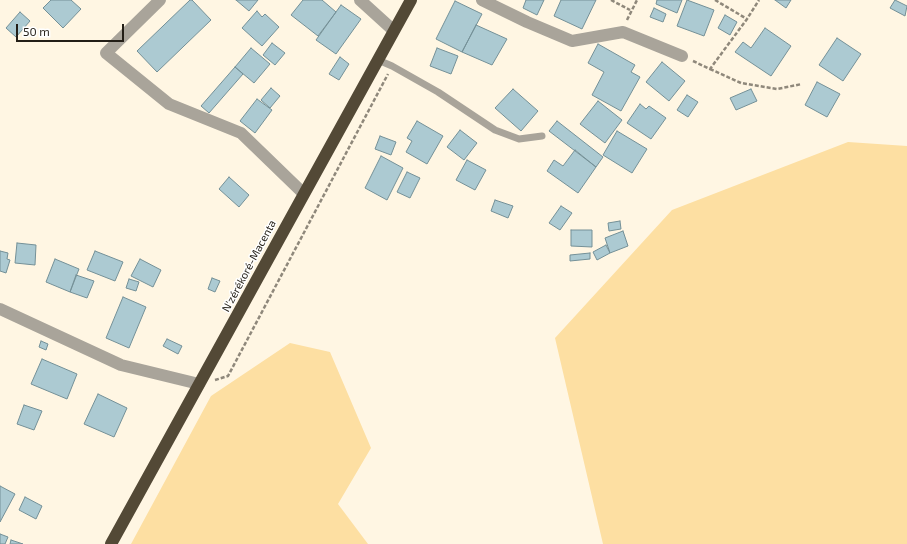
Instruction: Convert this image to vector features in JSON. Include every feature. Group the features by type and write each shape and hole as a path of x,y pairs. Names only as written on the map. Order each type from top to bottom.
{"highway":[{"name":"N'zérékoré-Macenta","path":"111,544 200,384 303,193 411,0"}],"street":[{"path":"160,0 106,53 169,104 241,133 303,193"},
{"path":"360,0 393,30"},
{"path":"482,0 572,41 624,32 682,56"},
{"path":"0,309 121,365 200,384"}],"lane":[{"path":"378,60 392,66 438,92 495,130 519,140 542,136"}],"path":[{"path":"611,0 630,10"},
{"path":"624,32 630,10 637,0"},
{"path":"715,0 747,19"},
{"path":"710,69 747,19 759,0"},
{"path":"682,56 741,83 777,89 802,84"},
{"path":"200,384 228,376 392,66"}],"shaded area":[{"path":"848,142 907,146 907,544 603,544 555,338 672,210"},
{"path":"290,343 330,352 371,448 338,504 368,544 131,544 211,396"}],"building":[{"path":"51,0 71,0 81,9 63,28 43,8"},
{"path":"190,0 192,0 211,20 157,72 137,51"},
{"path":"236,0 258,0 249,11"},
{"path":"303,0 322,0 336,12 318,36 291,15"},
{"path":"526,0 544,0 537,15 523,8"},
{"path":"561,0 596,0 582,29 554,16"},
{"path":"657,0 682,0 677,13 656,4"},
{"path":"687,0 714,10 704,36 677,26"},
{"path":"775,0 791,0 786,8"},
{"path":"895,0 907,6 905,16 890,8"},
{"path":"455,1 482,14 462,52 436,39"},
{"path":"341,5 361,19 336,54 316,40"},
{"path":"654,8 666,14 663,22 650,17"},
{"path":"257,11 262,17 265,14 279,27 262,46 242,28"},
{"path":"20,12 30,21 16,37 6,28"},
{"path":"725,15 737,22 730,35 718,28"},
{"path":"476,25 507,39 492,65 462,52"},
{"path":"765,28 791,46 771,76 735,52 743,42 751,48"},
{"path":"837,38 861,54 843,81 819,65"},
{"path":"272,43 285,53 275,65 263,55"},
{"path":"598,44 635,65 631,72 640,77 621,111 592,95 604,72 588,63"},
{"path":"251,48 270,64 254,83 235,67"},
{"path":"437,48 458,56 451,74 430,66"},
{"path":"340,57 349,64 339,80 329,74"},
{"path":"662,62 685,81 669,101 646,82"},
{"path":"235,67 243,74 209,113 201,106"},
{"path":"817,82 840,94 827,117 805,105"},
{"path":"271,88 280,96 270,108 261,100"},
{"path":"513,89 538,111 521,131 495,108"},
{"path":"751,89 757,101 736,110 730,98"},
{"path":"687,95 698,102 688,117 677,110"},
{"path":"257,99 272,110 255,133 240,121"},
{"path":"598,101 622,120 605,143 580,124"},
{"path":"640,104 646,109 649,106 666,118 651,139 627,123"},
{"path":"417,121 443,136 427,164 406,152 412,141 407,138"},
{"path":"557,121 603,157 596,167 549,131"},
{"path":"460,130 477,143 464,160 447,147"},
{"path":"617,131 647,149 632,173 603,155"},
{"path":"380,136 396,142 391,155 375,149"},
{"path":"575,150 596,167 578,193 547,171 554,160 563,166"},
{"path":"381,156 403,168 387,200 365,188"},
{"path":"467,160 486,170 475,190 456,180"},
{"path":"407,172 420,178 410,198 397,192"},
{"path":"229,177 249,195 239,207 219,189"},
{"path":"495,200 513,206 508,218 491,211"},
{"path":"561,206 572,213 560,230 549,223"},
{"path":"620,221 621,229 609,231 608,223"},
{"path":"571,230 592,230 592,247 571,246"},
{"path":"623,231 628,246 610,253 605,238"},
{"path":"17,243 36,245 35,265 15,263"},
{"path":"606,245 610,253 597,260 593,252"},
{"path":"0,251 8,253 7,259 10,260 6,273 0,271"},
{"path":"95,251 123,262 115,281 87,270"},
{"path":"590,253 590,259 570,261 570,255"},
{"path":"55,259 79,269 70,292 46,282"},
{"path":"140,259 161,270 153,287 131,276"},
{"path":"76,275 94,281 87,298 70,292"},
{"path":"212,278 220,281 215,292 208,289"},
{"path":"129,279 139,282 136,291 126,288"},
{"path":"123,297 146,307 129,348 106,338"},
{"path":"167,339 182,346 178,354 163,346"},
{"path":"41,341 48,344 46,350 39,347"},
{"path":"42,359 77,374 67,399 31,384"},
{"path":"98,394 127,408 114,437 84,424"},
{"path":"24,405 42,411 34,430 17,424"},
{"path":"0,486 15,494 0,522"},
{"path":"25,497 42,506 36,519 19,510"},
{"path":"0,534 8,537 5,544 0,544"},
{"path":"11,540 23,544 10,544"}]}
